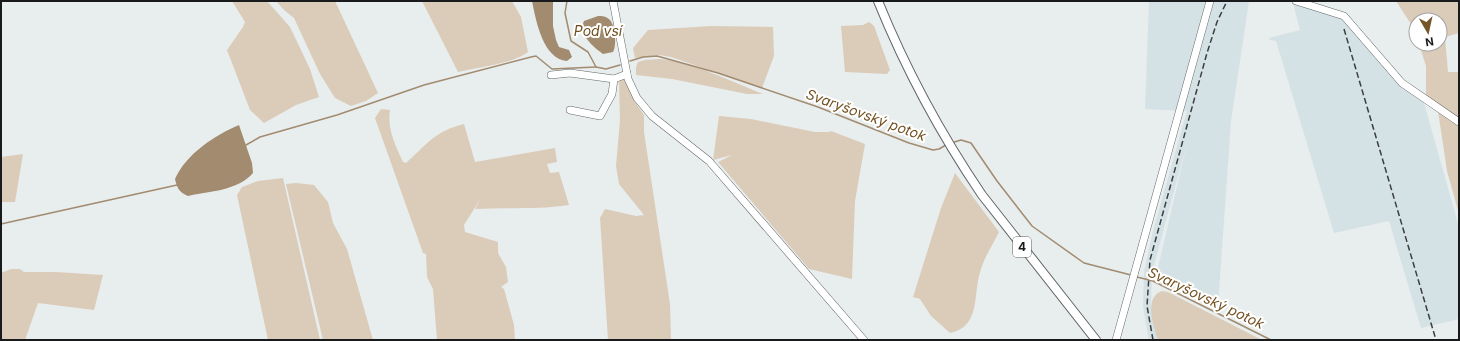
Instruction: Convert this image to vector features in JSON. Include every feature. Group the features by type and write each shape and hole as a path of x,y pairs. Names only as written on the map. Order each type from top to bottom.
{"main road":[{"name":"4","path":"878,1 896,44 918,90 952,150 982,195 1096,340"}],"street":[{"path":"613,1 627,74 637,98 652,116 710,161 864,340"},
{"path":"1116,340 1210,1"},
{"path":"1296,1 1344,16 1402,83 1459,122"},
{"path":"551,75 570,73 614,79 627,74"},
{"path":"570,110 600,116 612,94 614,79"}],"shaded area":[{"path":"232,1 267,1 290,27 310,69 319,97 296,105 264,123 250,110 227,50 245,22"},
{"path":"276,1 335,1 378,93 366,101 351,106 335,98 320,74 294,18"},
{"path":"422,1 512,1 521,17 528,52 522,56 505,62 458,72"},
{"path":"1149,1 1249,1 1231,121 1218,306 1157,272 1187,143 1152,273 1151,305 1158,340 1149,340 1143,306 1144,272 1153,231 1187,111 1145,109"},
{"path":"1396,1 1459,1 1459,33 1448,36 1448,12 1408,12 1408,19"},
{"path":"1293,3 1339,16 1424,103 1459,227 1459,319 1421,328 1389,221 1334,233 1276,41 1270,40 1269,38 1300,30"},
{"path":"869,22 874,26 890,70 887,74 845,72 841,26 863,25"},
{"path":"711,26 773,27 774,56 762,88 671,57 659,55 635,58 633,48 648,30"},
{"path":"1422,52 1446,52 1448,72 1459,72 1459,122 1426,98 1426,66"},
{"path":"660,59 699,68 763,94 747,94 672,79 636,75 636,67 638,62"},
{"path":"624,79 635,102 644,115 644,132 670,304 671,340 608,340 600,218 605,209 636,216 644,215 619,184 616,166 620,120 619,82"},
{"path":"381,109 390,110 389,117 392,136 403,162 406,163 438,134 464,124 475,162 555,148 557,162 547,164 550,173 559,172 569,205 475,209 481,198 464,225 465,232 498,242 498,253 506,267 508,282 501,287 504,289 514,325 515,340 437,340 433,289 427,277 426,254 423,253 375,118"},
{"path":"1438,111 1459,125 1459,214 1447,171"},
{"path":"719,116 751,119 815,132 831,131 865,144 855,201 852,279 809,269 718,162 732,155 713,160"},
{"path":"23,154 15,202 1,202 1,157"},
{"path":"955,173 999,232 981,269 974,308 971,316 967,324 950,333 931,316 920,299 913,297 941,208"},
{"path":"283,178 320,340 268,340 237,195 242,187 258,181"},
{"path":"296,183 314,185 328,202 333,223 347,249 373,340 323,340 286,184"},
{"path":"11,269 20,269 24,272 56,272 103,275 94,310 38,303 25,340 1,340 1,273"},
{"path":"1162,291 1168,292 1262,340 1158,340 1152,320 1151,306 1156,294"}],"water":[{"path":"532,1 553,1 553,26 556,40 559,47 569,50 572,57 567,61 559,59 552,54 546,46 536,19"},
{"name":"Pod vsí","path":"598,16 607,18 612,23 615,40 613,52 603,54 591,44 583,31 584,21"},
{"path":"239,125 252,163 253,173 247,179 231,187 188,196 182,193 175,179 186,161 202,146 220,134"}],"waterway":[{"name":"Svaryšovský potok","path":"567,1 565,13 571,41 588,52 596,67 606,69 620,65"},
{"path":"246,145 260,137 337,115 424,85 531,57 536,56 552,69 596,67"},
{"name":"Svaryšovský potok","path":"630,61 643,57 657,56 718,73 818,107 909,143 933,150 939,149 946,145"},
{"name":"Svaryšovský potok","path":"951,143 961,140 971,143 997,181 1032,226 1084,263 1131,275"},
{"path":"1,224 177,185"},
{"name":"Svaryšovský potok","path":"1137,277 1153,281 1271,340"}],"railway":[{"path":"1153,340 1147,306 1150,260 1207,53 1217,22 1227,1"},
{"path":"1344,29 1436,340"}]}
